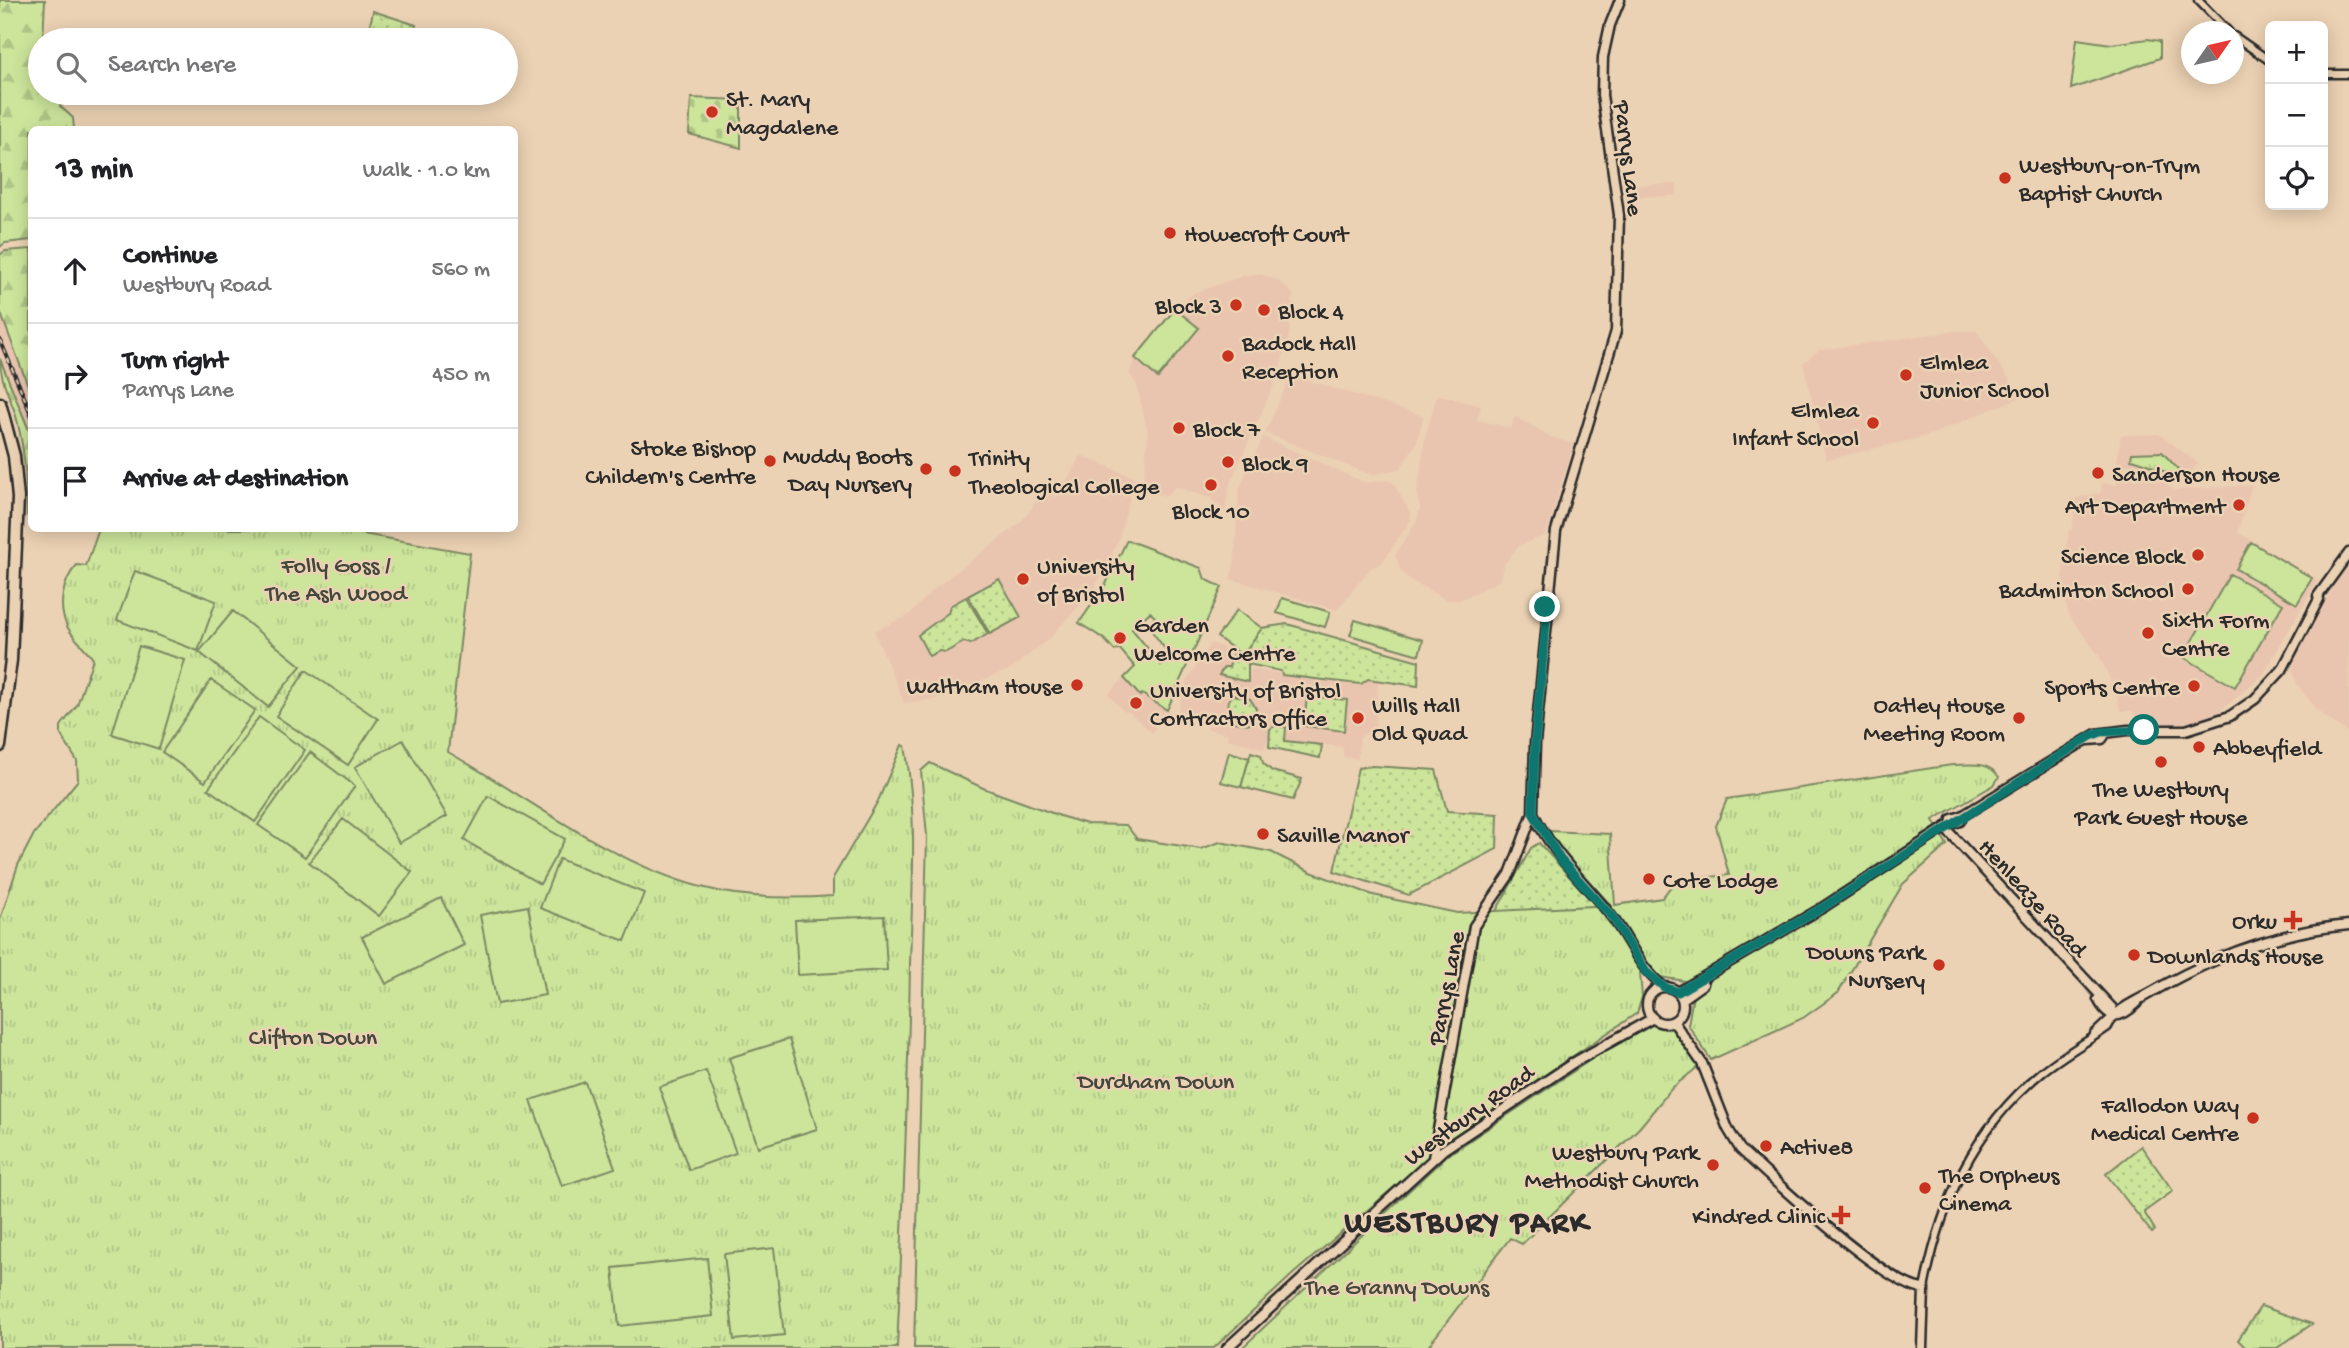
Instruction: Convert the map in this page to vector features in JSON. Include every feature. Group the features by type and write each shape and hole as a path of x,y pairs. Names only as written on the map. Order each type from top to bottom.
{"highway":[{"path":"0,403 17,471 18,498 10,672 0,746"}],"main road":[{"name":"Parrys Lane","path":"1433,1158 1474,926 1510,874 1533,813 1535,743 1547,613 1545,604 1548,602 1556,531 1590,420 1614,328 1620,263 1619,215 1602,82 1609,24 1620,0"},
{"path":"1680,995 1822,908 1948,826 1952,819 1962,816 2096,734 2128,730 2186,730 2230,716 2255,699 2282,670 2319,599 2325,596 2326,589 2349,553"},
{"path":"1533,813 1560,859 1613,918 1646,972 1664,987 1680,995"},
{"name":"Henleaze Road","path":"1948,826 2095,993 2106,1013 2113,1017"},
{"path":"2113,1017 2122,1016 2175,977 2238,950 2349,926"},
{"path":"1646,972 1651,1014 1662,1023 1675,1019 1683,1009 1680,995"},
{"path":"1650,996 1664,987"},
{"name":"Westbury Road","path":"1227,1348 1443,1150 1651,1014"},
{"path":"1675,1019 1705,1068 1728,1129 1740,1149 1869,1258 1909,1286 1924,1289 1922,1348"},
{"path":"1435,1141 1443,1150"}],"street":[{"path":"2198,0 2218,21"},
{"path":"2244,43 2265,58"},
{"path":"2328,74 2349,74"},
{"path":"1924,1289 1943,1208 1974,1149 2005,1108 2037,1077 2108,1027 2113,1017"}],"shaded area":[{"path":"1677,184 1677,196 1624,197 1623,185"},
{"name":"University of Bristol","path":"1259,274 1276,279 1293,293 1289,336 1278,376 1229,486 1225,512 1210,498 1176,487 1166,496 1143,491 1148,433 1136,383 1129,373 1135,358 1174,309 1194,293 1245,275"},
{"path":"0,311 28,388 28,428 0,359"},
{"name":"Elmlea Junior School","path":"1955,331 1977,331 2021,397 1931,435 1826,460 1803,363 1819,350"},
{"path":"1291,375 1424,416 1416,444 1400,469 1371,475 1265,433"},
{"path":"1437,394 1481,406 1477,420 1511,428 1515,416 1551,437 1574,444 1546,535 1520,545 1505,563 1499,581 1460,600 1446,600 1410,580 1401,571 1395,555 1416,522 1420,508 1417,495 1425,438"},
{"path":"2159,434 2198,463 2180,487 2150,470 2117,463 2121,435"},
{"path":"1263,437 1366,483 1384,480 1393,482 1411,514 1411,519 1383,562 1371,568 1337,610 1230,579 1234,565 1239,489"},
{"name":"University of Bristol","path":"1081,455 1135,478 1119,538 1105,570 1090,594 1049,639 1011,669 933,700 904,703 874,631 909,615 935,588 1021,522 1044,490 1057,497"},
{"name":"Badminton School","path":"2119,466 2149,472 2175,490 2252,485 2238,532 2318,580 2263,675 2218,713 2199,721 2162,726 2142,724 2132,711 2120,711 2116,692 2099,656 2070,617 2064,599 2063,563 2069,530 2072,530 2076,498 2100,493 2102,483 2117,485"},
{"path":"2349,558 2349,734 2316,710 2297,684 2292,670 2297,653"},
{"path":"1211,643 1234,652 1229,667 1224,667 1219,675 1249,682 1251,669 1357,686 1359,676 1379,678 1375,731 1360,737 1358,759 1343,757 1343,747 1267,739 1265,749 1227,739 1228,734 1207,729 1208,723 1176,716 1188,678"},
{"name":"University of Bristol Contractors Office","path":"1124,678 1139,696 1142,694 1167,710 1152,733 1130,713 1123,711 1108,694"}],"green space":[{"path":"0,0 45,0 44,28 28,28 28,105 60,105 73,118 74,126 28,126 28,240 5,243 0,247"},
{"path":"373,11 416,25 415,28 369,28"},
{"path":"2077,39 2111,44 2148,39 2160,41 2160,58 2071,89"},
{"path":"691,98 741,100 741,148 689,134"},
{"path":"28,249 28,386 0,311 0,255 5,251"},
{"path":"1175,309 1199,328 1158,378 1135,358"},
{"path":"0,359 28,428 28,516 22,441"},
{"path":"2162,452 2178,469 2176,475 2131,459 2132,453"},
{"name":"Clifton Down","path":"98,532 352,532 470,553 448,752 603,846 668,876 701,887 767,897 833,896 833,878 878,801 902,745 905,746 912,800 913,855 907,1108 897,1348 0,1348 0,920 18,865 34,834 78,780 77,761 61,735 61,726 77,705 93,659 68,628 62,604 65,587 72,572 77,565 86,566"},
{"path":"1127,540 1201,568 1205,579 1222,587 1167,710 1142,694 1140,696 1124,678 1135,667 1119,648 1115,651 1104,639 1079,623 1106,584","holes":["1150,612 1155,617 1148,626 1171,657 1161,665 1132,629"]},
{"path":"2251,542 2312,578 2297,604 2236,569"},
{"path":"135,571 216,601 198,651 117,620"},
{"path":"2230,574 2283,604 2235,687 2183,657"},
{"path":"999,579 1021,617 990,634 968,596"},
{"path":"966,597 988,634 971,644 964,642 946,652 939,651 929,656 918,635 948,613 950,606"},
{"path":"1282,598 1330,612 1325,627 1277,613"},
{"path":"1237,610 1262,628 1242,655 1217,637"},
{"path":"233,611 301,666 268,707 199,652"},
{"path":"1355,620 1423,640 1419,655 1350,635"},
{"path":"1287,624 1419,661 1418,686 1368,679 1361,684 1282,675 1281,671 1248,664 1248,682 1219,675 1224,667 1229,667 1234,650 1242,655 1262,628"},
{"path":"139,646 185,660 159,749 112,734"},
{"path":"306,670 378,719 348,765 276,716"},
{"path":"211,680 255,710 205,782 162,752"},
{"path":"1234,695 1250,699 1256,708 1254,720 1250,724 1226,721 1229,699"},
{"path":"1307,696 1347,700 1344,731 1304,726"},
{"path":"259,717 305,750 255,822 208,789"},
{"path":"1275,726 1286,727 1285,741 1322,745 1320,758 1269,747 1270,729"},
{"path":"403,740 447,816 399,843 355,767"},
{"path":"310,752 355,786 305,857 258,825"},
{"path":"1229,752 1249,758 1241,787 1221,782"},
{"path":"1251,752 1261,755 1263,763 1272,771 1302,779 1293,800 1241,787"},
{"name":"Durdham Down","path":"930,763 983,788 1063,817 1087,824 1126,825 1137,839 1201,849 1220,842 1271,852 1311,872 1373,895 1457,913 1611,905 1556,846 1550,831 1610,834 1615,905 1662,898 1675,881 1729,875 1716,826 1727,799 1952,765 1984,766 1999,777 1994,785 1933,820 1947,845 1903,884 1838,993 1803,1018 1711,1060 1688,1025 1693,996 1685,981 1660,977 1652,967 1640,973 1642,997 1637,1013 1451,1138 1292,1275 1214,1348 914,1348 927,836 921,771"},
{"path":"1372,766 1436,770 1447,811 1498,814 1497,849 1409,895 1334,871 1358,768"},
{"path":"488,796 565,839 540,884 464,840"},
{"path":"343,819 412,872 379,916 309,862"},
{"path":"1539,843 1598,911 1495,913 1531,848"},
{"path":"559,859 644,893 625,941 540,908"},
{"path":"441,898 464,945 386,984 362,937"},
{"path":"528,906 545,995 497,1004 480,915"},
{"path":"884,916 887,970 798,975 795,920"},
{"name":"The Granny Downs","path":"1649,1021 1677,1026 1699,1066 1672,1088 1640,1127 1522,1244 1510,1238 1427,1348 1242,1348 1445,1157"},
{"path":"789,1039 817,1129 758,1147 729,1058"},
{"path":"706,1071 736,1153 689,1170 659,1087"},
{"path":"585,1082 615,1168 562,1186 531,1100"},
{"path":"2141,1146 2173,1191 2144,1212 2155,1230 2152,1233 2106,1174"},
{"path":"774,1248 784,1335 734,1340 724,1254"},
{"path":"707,1258 713,1316 619,1326 613,1268"},
{"path":"2261,1306 2312,1324 2277,1348 2246,1348 2238,1340"}],"railway":[{"path":"0,340 28,406"}],"place":[{"name":"St. Mary Magdalene","path":"712,112"},
{"name":"Westbury-on-Trym Baptist Church","path":"2005,178"},
{"name":"Howecroft Court","path":"1170,233"},
{"name":"Block 3","path":"1236,305"},
{"name":"Block 4","path":"1264,310"},
{"name":"Badock Hall Reception","path":"1228,356"},
{"name":"Elmlea Junior School","path":"1906,375"},
{"name":"Elmlea Infant School","path":"1873,423"},
{"name":"Block 7","path":"1179,428"},
{"name":"Stoke Bishop Childern's Centre","path":"770,461"},
{"name":"Block 9","path":"1228,462"},
{"name":"Muddy Boots Day Nursery","path":"926,469"},
{"name":"Trinity Theological College","path":"955,471"},
{"name":"Sanderson House","path":"2098,473"},
{"name":"Block 10","path":"1211,485"},
{"name":"Art Department","path":"2239,505"},
{"name":"Science Block","path":"2198,555"},
{"name":"University of Bristol","path":"1023,579"},
{"name":"Badminton School","path":"2188,589"},
{"name":"Sixth Form Centre","path":"2148,633"},
{"name":"Garden Welcome Centre","path":"1120,638"},
{"name":"Waltham House","path":"1077,685"},
{"name":"Sports Centre","path":"2194,686"},
{"name":"University of Bristol Contractors Office","path":"1136,703"},
{"name":"Wills Hall Old Quad","path":"1358,718"},
{"name":"Oatley House Meeting Room","path":"2019,718"},
{"name":"Abbeyfield","path":"2199,747"},
{"name":"The Westbury Park Guest House","path":"2161,762"},
{"name":"Saville Manor","path":"1263,834"},
{"name":"Cote Lodge","path":"1649,879"},
{"name":"Orku","path":"2293,920"},
{"name":"Downlands House","path":"2134,955"},
{"name":"Downs Park Nursery","path":"1939,965"},
{"name":"Fallodon Way Medical Centre","path":"2253,1118"},
{"name":"Active8","path":"1766,1146"},
{"name":"Westbury Park Methodist Church","path":"1713,1165"},
{"name":"The Orpheus Cinema","path":"1925,1188"},
{"name":"Kindred Clinic","path":"1841,1215"}],"district":[{"name":"WESTBURY PARK","path":"1467,1220"}],"route":[{"path":"1545,607 1547,613 1535,743 1533,813 1545,839 1613,918 1646,972 1664,987 1678,992 1822,908 2091,736 2101,732 2144,730"}],"park label":[{"name":"Folly Goss / The Ash Wood","path":"336,578"}]}
